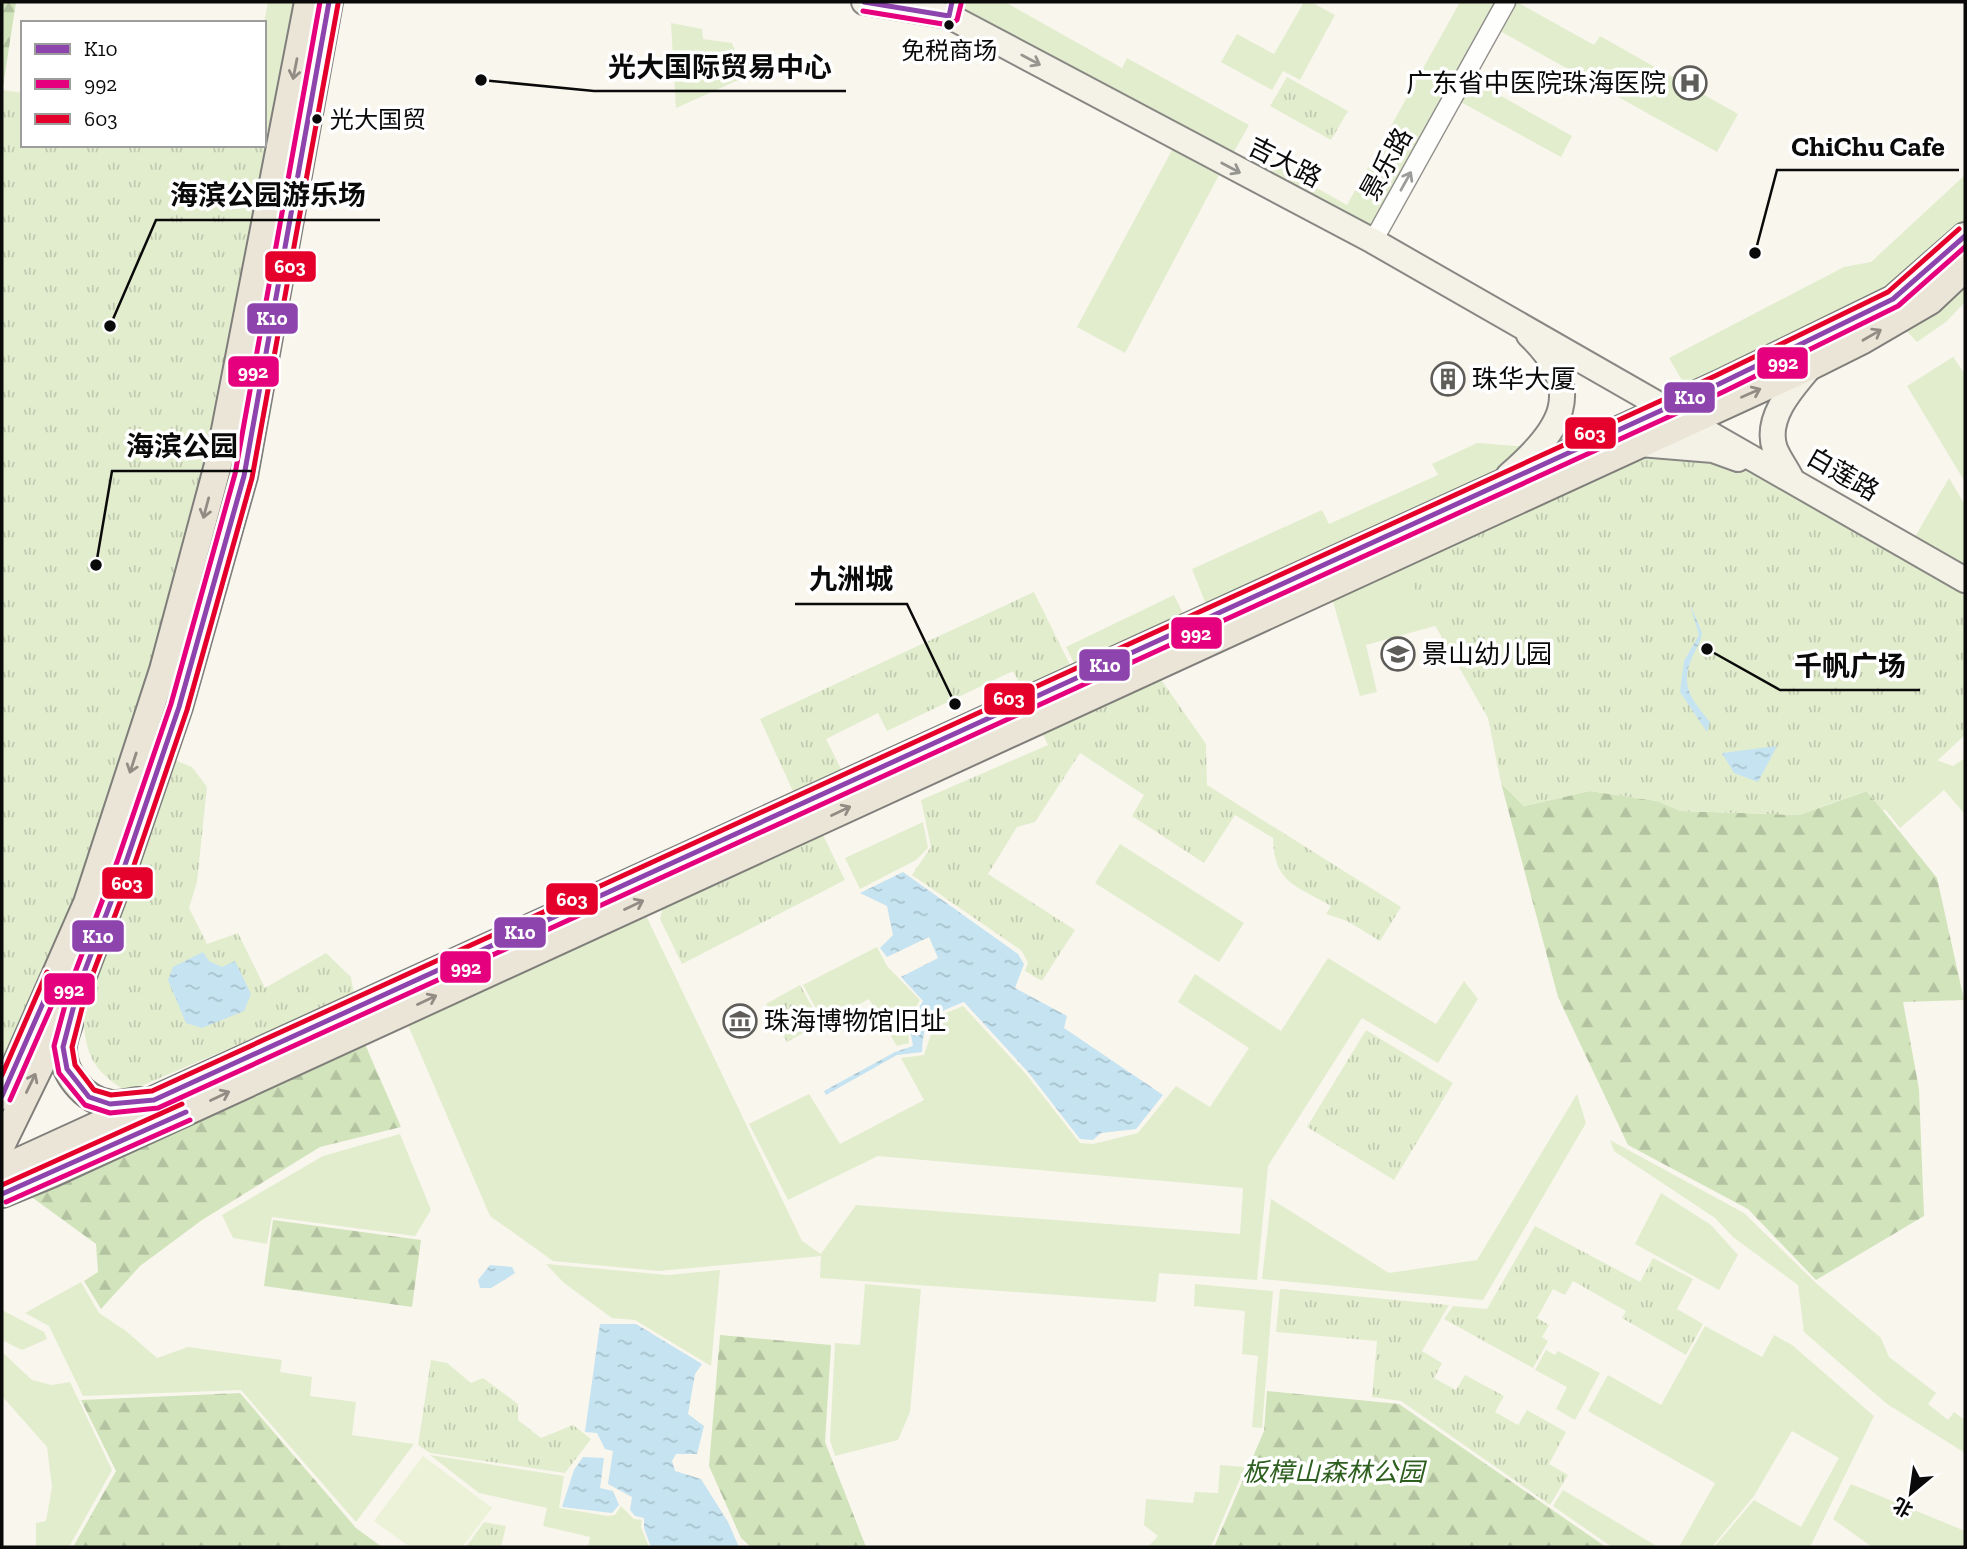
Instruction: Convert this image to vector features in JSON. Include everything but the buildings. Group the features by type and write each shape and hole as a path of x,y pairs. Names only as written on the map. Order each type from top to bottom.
{"main road":[{"path":"2,1096 87,903 163,670 219,461 308,2"},
{"path":"2,1144 79,986 125,865 179,707 244,476 329,2"},
{"name":"吉大路","path":"864,2 950,9 1373,241 1666,407"},
{"path":"2,1169 1666,407 1893,299 1965,236"},
{"path":"2,1194 51,1174 1811,366 1863,340 1930,301 1965,268"},
{"path":"1500,482 1548,438 1556,424 1562,400 1555,368 1536,342 1514,320"},
{"path":"1791,478 1774,446 1775,424 1784,397 1811,366"},
{"name":"白莲路","path":"1666,407 1965,580"},
{"path":"1640,444 1713,450 1791,478"},
{"path":"79,986 63,1046 67,1069 89,1097 110,1104 154,1100"}],"street":[{"name":"景乐路","path":"1373,241 1506,2"}],"green space":[{"path":"2,2 16,2 2,93"},
{"path":"268,2 300,2 276,133 266,131 264,21"},
{"path":"958,2 1005,2 1122,68 1127,58 1249,125 1230,159 955,13"},
{"path":"1304,2 1311,2 1335,15 1300,80 1283,71 1272,90 1221,62 1237,34 1274,54"},
{"path":"1460,2 1500,2 1370,234 1242,166 1251,151 1347,205"},
{"path":"1517,2 1594,45 1600,36 1738,114 1717,152 1500,31"},
{"path":"671,23 702,29 703,39 732,43 745,77 676,108"},
{"path":"1287,77 1348,111 1331,140 1270,106"},
{"path":"1471,79 1572,136 1561,157 1459,101"},
{"path":"3,90 21,93 21,147 266,147 266,135 281,138 163,670 2,1096"},
{"path":"1172,150 1219,175 1125,353 1077,327"},
{"path":"1965,175 1965,230 1890,297 1690,394 1669,358 1844,267 1871,262"},
{"path":"1965,271 1965,302 1946,322 1917,342 1898,322"},
{"path":"1953,357 1965,374 1965,482 1907,386"},
{"path":"1477,443 1528,447 1497,479 1209,612 1192,569 1322,510 1329,524 1438,475 1432,464"},
{"path":"1634,448 1715,451 1965,579 1965,735 1883,811 1866,791 1799,815 1681,811 1657,801 1590,791 1524,806 1501,783 1488,718 1396,557"},
{"path":"1949,478 1965,505 1965,573 1912,542"},
{"path":"1430,544 1453,621 1366,645 1377,692 1360,696 1330,591"},
{"path":"1034,592 1073,671 1026,696 1013,671 887,731 878,713 826,739 846,779 797,800 760,719"},
{"path":"1174,595 1186,619 1078,671 1066,647"},
{"path":"1155,671 1206,744 1207,785 1401,907 1380,941 1347,921 1326,914 1331,906 1289,881 1277,865 1273,838 1235,815 1204,863 1132,816 1144,795 1080,753 1035,822 1017,827 988,874 1075,930 1042,981 1025,971 1028,963 1022,951 912,875 931,847 921,800 1048,745 1038,724"},
{"path":"1905,749 1953,766 1965,758 1965,814 1944,790 1900,828 1867,787"},
{"path":"172,759 192,767 207,787 197,882 189,908 207,944 238,933 265,988 326,953 351,977 354,995 127,1092 106,1077 94,1062 87,1044 83,1019"},
{"path":"1501,783 1524,806 1590,791 1657,801 1681,811 1799,815 1867,791 1937,878 1964,1000 1903,1002 1919,1089 1924,1216 1816,1280 1748,1209 1628,1145 1558,997"},
{"path":"923,822 928,848 916,860 860,889 845,858"},
{"path":"819,827 845,880 682,964 660,919 666,895"},
{"path":"1120,844 1244,923 1219,962 1095,883"},
{"path":"640,903 802,1241 821,1254 856,1205 1240,1234 1243,1188 878,1156 788,1200 749,1124 809,1094 840,1144 924,1100 901,1058 924,1055 937,1017 963,1006 1025,1073 1080,1143 1093,1144 1138,1133 1176,1086 1210,1107 1249,1048 1178,1002 1195,974 1281,1031 1328,958 1436,1024 1464,981 1478,999 1438,1063 1362,1018 1268,1166 1257,1280 1159,1273 1156,1302 820,1278 821,1256 659,1271 553,1261 490,1216 402,1011"},
{"path":"877,947 887,966 920,1000 907,1023 909,1043 897,1046 869,999 824,1023 803,985"},
{"path":"800,985 821,1023 787,1042 766,1004"},
{"path":"1366,1030 1453,1083 1394,1180 1307,1127"},
{"path":"361,1035 401,1127 320,1147 202,1220 140,1266 101,1309 84,1281 98,1272 96,1244 22,1190"},
{"path":"1577,1094 1586,1123 1483,1300 1262,1279 1271,1199 1389,1273 1477,1260"},
{"path":"400,1134 431,1210 415,1236 272,1217 267,1244 233,1238 222,1215 323,1156"},
{"path":"1610,1140 1744,1213 1817,1284 1881,1338 1889,1357 1936,1393 1928,1404 1948,1420 1954,1412 1965,1420 1965,1453 1887,1404 1804,1332 1798,1285 1733,1237 1715,1218 1614,1151"},
{"path":"1661,1193 1711,1225 1738,1255 1719,1290 1635,1244"},
{"path":"273,1220 421,1240 412,1307 264,1286"},
{"path":"1535,1226 1640,1282 1653,1258 1693,1279 1677,1309 1703,1324 1686,1355 1622,1318 1626,1311 1573,1281 1565,1295 1553,1289 1537,1318 1549,1325 1542,1337 1548,1341 1533,1368 1444,1319 1453,1306 1487,1309"},
{"path":"546,1264 668,1275 720,1270 711,1366 635,1320 612,1318 564,1283"},
{"path":"81,1282 99,1313 126,1331 157,1358 188,1347 282,1360 280,1372 312,1377 310,1396 356,1402 352,1435 414,1444 356,1522 241,1390 83,1396 49,1326 25,1313"},
{"path":"865,1284 921,1289 910,1412 898,1440 835,1456 830,1440 835,1343 860,1345"},
{"path":"1195,1284 1273,1291 1262,1428 1252,1427 1258,1356 1242,1354 1245,1311 1194,1306"},
{"path":"1280,1289 1449,1305 1422,1351 1442,1363 1434,1378 1456,1390 1465,1375 1504,1396 1495,1412 1518,1425 1527,1410 1566,1432 1549,1464 1568,1475 1550,1505 1401,1401 1372,1397 1377,1341 1276,1332"},
{"path":"2,1310 44,1332 47,1339 22,1350 2,1340"},
{"path":"1705,1326 1762,1357 1774,1335 1792,1345 1874,1416 1810,1547 1714,1547 1754,1500 1801,1527 1839,1458 1792,1431 1754,1496 1712,1547 1679,1547 1715,1483 1588,1411 1608,1375 1661,1405"},
{"path":"720,1335 831,1345 825,1442 866,1547 751,1547 741,1538 709,1466"},
{"path":"1546,1350 1555,1355 1558,1351 1600,1373 1575,1420 1556,1409 1567,1387 1535,1370"},
{"path":"2,1352 32,1380 52,1385 70,1382 112,1470 69,1547 36,1547 36,1523 46,1521 52,1487 47,1447 2,1396"},
{"path":"431,1360 447,1363 471,1383 483,1378 518,1404 518,1420 541,1438 573,1425 591,1439 565,1473 430,1453 418,1445"},
{"name":"板樟山森林公园","path":"1267,1391 1399,1404 1606,1547 1214,1547 1264,1431"},
{"path":"240,1393 356,1528 382,1547 73,1547 116,1471 81,1400"},
{"path":"430,1455 564,1476 559,1508 608,1516 615,1515 621,1506 634,1519 642,1520 641,1527 649,1547 588,1547 590,1537 543,1526 547,1508 479,1493"},
{"path":"423,1456 492,1508 462,1547 410,1547 374,1521"},
{"path":"1220,1465 1245,1467 1211,1547 1148,1547 1158,1536 1144,1525 1146,1499 1193,1503 1195,1492 1218,1493"},
{"path":"1851,1484 1965,1531 1965,1547 1872,1547 1833,1519"},
{"path":"1563,1490 1658,1547 1612,1547 1553,1506"},
{"path":"484,1522 506,1526 501,1547 466,1547"}],"water":[{"path":"1690,604 1702,633 1688,668 1688,685 1693,700 1710,722 1707,732 1680,692 1684,661 1699,635"},
{"path":"1777,746 1758,782 1734,773 1722,753"},
{"path":"903,872 1018,954 1024,964 1015,988 1067,1016 1064,1028 1163,1095 1136,1129 1101,1133 1093,1140 1080,1139 1028,1072 964,1002 932,1018 925,1031 922,1052 897,1055 826,1095 824,1091 895,1052 913,1046 909,1024 923,1001 901,977 938,958 929,937 887,957 880,948 893,935 887,906 860,893"},
{"path":"203,952 209,961 222,967 235,961 251,994 244,1011 202,1028 186,1023 168,980 173,967"},
{"path":"490,1265 512,1267 515,1273 491,1288 480,1288 478,1280"},
{"path":"600,1324 636,1324 702,1364 695,1374 688,1414 704,1426 697,1454 676,1454 672,1461 675,1471 701,1479 728,1522 739,1547 651,1547 644,1528 644,1518 635,1516 630,1510 632,1497 608,1484 613,1451 605,1449 597,1433 585,1432"},
{"path":"583,1457 604,1458 600,1488 613,1491 619,1505 612,1513 562,1507 574,1470"}],"transit line":[{"name":"992","path":"320,2 235,474 171,704 117,862 71,983 54,1046 59,1073 85,1105 110,1113 158,1108 1723,392 1898,306 1965,247"},
{"name":"K10","path":"329,2 244,476 179,707 125,865 79,986 63,1047 67,1069 89,1097 110,1104 154,1100 1719,384 1893,299 1965,236"},
{"name":"K10","path":"864,2 949,16 952,2"},
{"name":"603","path":"338,4 252,478 187,710 133,868 87,989 72,1047 75,1065 94,1090 111,1095 152,1091 1715,376 1888,292 1959,229"},
{"name":"992","path":"863,11 949,25 957,20 961,4"},
{"name":"603","path":"2,1075 47,972"},
{"name":"K10","path":"2,1096 55,976"},
{"name":"992","path":"10,1100 63,980"},
{"name":"603","path":"2,1185 182,1104"},
{"name":"K10","path":"2,1194 186,1112"},
{"name":"992","path":"6,1202 190,1120"}],"place":[{"name":"免税商场","path":"949,25"},
{"name":"光大国际贸易中心","path":"481,80"},
{"name":"广东省中医院珠海医院","path":"1690,83"},
{"name":"光大国贸","path":"317,119"},
{"name":"ChiChu Cafe","path":"1755,253"},
{"name":"海滨公园游乐场","path":"110,326"},
{"name":"珠华大厦","path":"1448,379"},
{"name":"海滨公园","path":"96,565"},
{"name":"千帆广场","path":"1707,649"},
{"name":"景山幼儿园","path":"1398,654"},
{"name":"九洲城","path":"955,704"},
{"name":"珠海博物馆旧址","path":"740,1021"}]}
